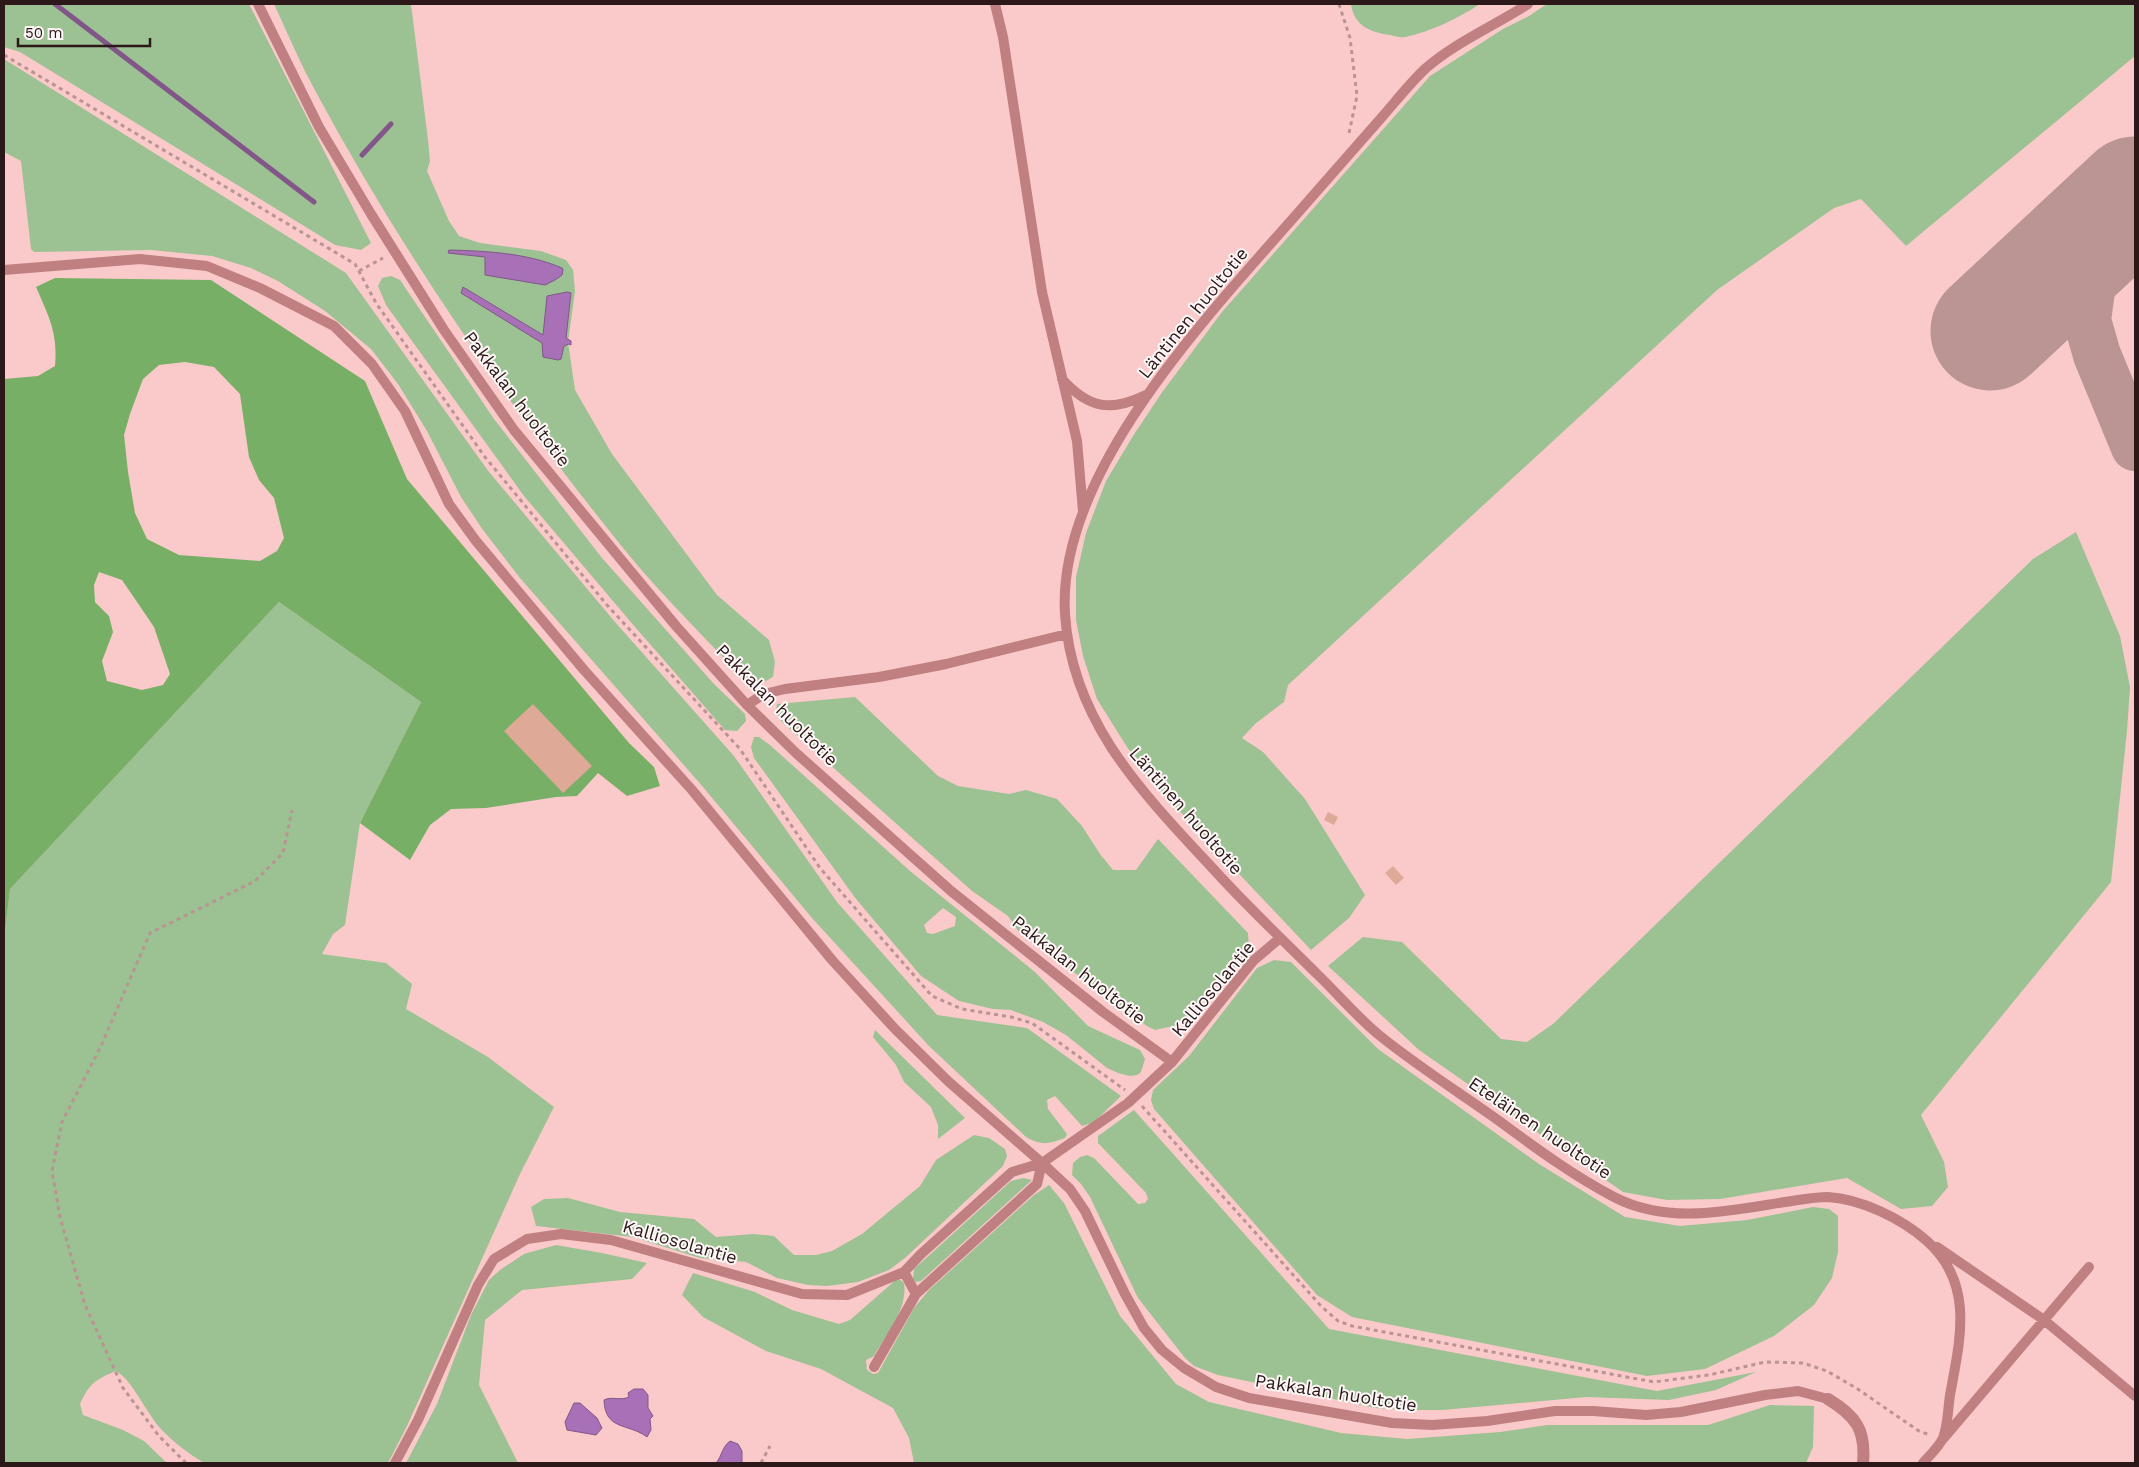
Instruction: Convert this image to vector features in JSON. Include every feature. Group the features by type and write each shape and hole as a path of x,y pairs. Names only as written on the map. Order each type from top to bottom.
{"street":[{"name":"Pakkalan huoltotie","path":"1828,1399 1844,1409 1858,1426 1865,1444 1863,1463"}],"lane":[{"name":"Pakkalan huoltotie","path":"258,4 319,126 394,252 444,330 514,430 670,619 747,705 796,753 951,891 1103,1012 1172,1062"},
{"path":"995,4 1008,70 1042,292 1077,442 1083,512"},
{"name":"Läntinen huoltotie","path":"1280,938 1178,830 1136,781 1110,746 1083,693 1071,655 1067,634 1065,592 1069,564 1083,512 1110,455 1147,395 1180,350 1425,69 1472,36 1528,4"},
{"name":"Pakkalan huoltotie","path":"4,270 140,259 207,266 260,288 334,326 372,364 405,411 450,504 476,541 584,670 692,790 832,960 895,1029 949,1082 1070,1189 1085,1211 1125,1294 1144,1328 1162,1350 1184,1368 1216,1387 1249,1398 1392,1423 1432,1425 1555,1411 1593,1411 1646,1415 1681,1412 1765,1395 1798,1391 1828,1399"},
{"path":"1061,378 1075,393 1089,401 1107,406 1127,405 1147,395"},
{"path":"747,705 764,694 784,689 879,677 936,666 1067,634"},
{"name":"Kalliosolantie","path":"1172,1062 1254,961 1280,938"},
{"name":"Eteläinen huoltotie","path":"1280,938 1378,1034 1552,1159 1612,1196 1641,1209 1661,1213 1685,1214 1722,1211 1810,1198 1833,1197 1857,1202 1894,1218 1926,1240"},
{"path":"874,1367 916,1294 1037,1184 1042,1163 1128,1103 1172,1062"},
{"name":"Kalliosolantie","path":"395,1463 418,1420 478,1284 494,1259 527,1240 561,1234 612,1240 802,1294 848,1296 904,1272 921,1254 1012,1172 1042,1163"},
{"path":"1926,1240 2044,1320 2135,1396"},
{"path":"1926,1240 1940,1255 1952,1274 1960,1298 1961,1334 1942,1440"},
{"path":"1923,1463 2089,1267"},
{"path":"904,1272 916,1294"}],"path":[{"path":"1339,4 1350,38 1358,96 1344,161"},
{"path":"359,271 394,252"},
{"path":"186,1463 159,1436 123,1388 88,1314 60,1217 52,1171 62,1122 101,1046 150,933 255,881 283,854 292,810"},
{"path":"761,1463 770,1446"}],"green space":[{"path":"4,4 249,4 371,243 361,250 335,245 20,52 4,47"},
{"path":"274,4 411,4 428,140 430,161 427,171 449,221 459,236 480,243 541,251 566,260 573,270 575,291 568,342 575,390 612,454 717,595 769,640 775,662 773,677 764,682 747,683 642,571 542,444 462,331 386,214 311,83"},
{"path":"1351,4 1480,4 1434,28 1415,35 1401,37 1376,32 1364,27 1356,18"},
{"path":"1547,4 2135,4 2135,56 1906,246 1861,199 1834,208 1717,290 1288,685 1284,702 1255,724 1242,738 1263,752 1305,799 1365,895 1349,918 1311,950 1157,787 1127,747 1097,699 1083,656 1076,620 1076,577 1086,533 1106,481 1133,436 1163,391 1222,312 1430,76 1503,29 1529,16"},
{"path":"4,59 346,273 489,472 615,622 734,756 837,902 937,1015 1027,1028 1121,1096 1094,1122 1082,1126 1055,1096 1047,1100 1048,1109 1067,1134 1065,1138 1054,1142 1036,1142 1026,1137 929,1046 812,918 703,787 520,578 483,530 461,497 427,431 398,384 371,349 325,311 278,281 251,268 212,256 151,250 34,252 31,249 21,161 4,152"},
{"path":"391,276 400,280 494,419 602,558 714,684 745,714 746,721 737,731 725,730 524,496 386,305 378,286 382,278"},
{"path":"55,278 211,280 365,381 407,479 629,743 654,767 660,786 627,796 598,773 577,796 556,797 486,808 451,809 430,825 410,860 360,823 421,702 279,602 10,889 4,940 4,379 38,376 55,366 56,354 52,325 36,287","holes":["185,362 214,367 240,394 249,457 259,480 274,498 284,538 277,551 260,561 179,555 147,539 135,513 124,435 130,414 143,379 159,365","99,572 122,580 154,627 170,674 163,685 142,690 107,681 102,661 113,632 109,616 95,602 94,585"]},
{"path":"2076,532 2120,636 2130,687 2111,882 1921,1115 1944,1162 1948,1187 1932,1206 1901,1209 1847,1178 1720,1199 1667,1200 1623,1192 1419,1050 1328,966 1363,937 1402,942 1501,1039 1527,1042 1553,1024 2033,559"},
{"path":"279,602 421,702 360,823 345,925 333,934 322,954 386,963 412,984 406,1009 488,1057 554,1107 520,1174 407,1426 388,1463 204,1463 181,1448 161,1429 133,1388 116,1371 98,1380 90,1387 80,1404 83,1415 123,1430 144,1441 167,1463 4,1463 4,940 10,889"},
{"path":"855,697 938,776 958,786 1009,794 1026,790 1057,799 1082,826 1113,870 1136,870 1158,839 1248,933 1249,947 1239,962 1178,1025 1155,1030 1147,1026 1019,932 1008,916 972,891 782,722 776,712 777,704"},
{"path":"754,737 759,737 770,745 910,871 1035,972 1088,1026 1140,1050 1145,1059 1141,1072 1130,1076 1118,1073 1107,1068 1066,1035 1043,1022 1011,1010 993,1009 959,1001 921,976 856,899 754,758 751,747","holes":["943,908 956,917 955,926 933,934 927,933 924,925"]},
{"path":"1274,960 1291,962 1378,1049 1539,1164 1625,1217 1680,1226 1747,1220 1813,1207 1829,1209 1838,1216 1838,1252 1832,1278 1814,1305 1774,1336 1705,1369 1647,1376 1352,1317 1317,1295 1154,1109 1151,1100 1153,1090 1189,1056 1257,968"},
{"path":"875,1030 965,1118 938,1139 938,1125 931,1107 904,1082 896,1065 873,1037"},
{"path":"1134,1110 1329,1329 1657,1391 1756,1372 1716,1390 1669,1400 1586,1397 1443,1410 1405,1410 1376,1408 1218,1375 1194,1366 1185,1358 1138,1298 1090,1197 1072,1175 1073,1163 1080,1157 1087,1155 1094,1158 1138,1204 1145,1203 1148,1199 1146,1193 1098,1143 1098,1136"},
{"path":"974,1135 989,1138 1005,1149 1007,1156 1003,1166 905,1258 889,1270 858,1282 827,1286 808,1285 777,1278 746,1262 700,1258 633,1237 536,1226 531,1207 544,1199 568,1198 620,1212 694,1219 716,1237 753,1234 774,1236 794,1255 816,1255 832,1251 862,1234 920,1186 936,1160"},
{"path":"1023,1178 1032,1180 921,1281 916,1282 913,1279 914,1269 1011,1181"},
{"path":"1049,1185 1064,1203 1120,1316 1176,1384 1209,1402 1341,1433 1407,1439 1500,1432 1547,1425 1708,1425 1770,1405 1814,1406 1813,1447 1806,1463 914,1463 909,1438 893,1408 821,1369 766,1351 703,1317 682,1295 693,1273 755,1292 792,1310 839,1324 850,1320 898,1278 904,1283 903,1302 900,1312 874,1356 866,1360 867,1370 873,1374 878,1373 914,1308 929,1290 1034,1195"},
{"path":"556,1245 647,1263 632,1279 522,1290 485,1320 479,1385 518,1463 406,1463 437,1404 471,1315 489,1280 524,1254"}],"shaded area":[{"path":"449,250 492,252 521,256 549,263 563,270 562,275 545,285 485,275 485,257 448,253"},
{"path":"463,287 543,335 547,296 571,293 566,338 571,341 571,345 564,346 561,359 543,357 542,343 461,293"},
{"path":"634,1389 643,1389 648,1395 648,1408 653,1416 650,1419 651,1430 647,1437 613,1422 605,1410 604,1400 629,1397 628,1393"},
{"path":"574,1403 580,1403 597,1418 602,1428 596,1435 567,1430 565,1422"},
{"path":"730,1441 738,1444 742,1451 742,1463 716,1463 725,1446"}],"building":[{"path":"533,704 592,766 563,793 504,731"},
{"path":"1328,812 1338,817 1334,825 1324,820"},
{"path":"1393,866 1404,878 1396,885 1385,873"}],"waterway":[{"path":"55,4 314,202"},
{"path":"362,155 391,124"}],"taxiway":[{"path":"2127,203 2096,254 2087,320 2097,355 2135,447"}],"runway":[{"path":"1990,331 2135,196"}]}
